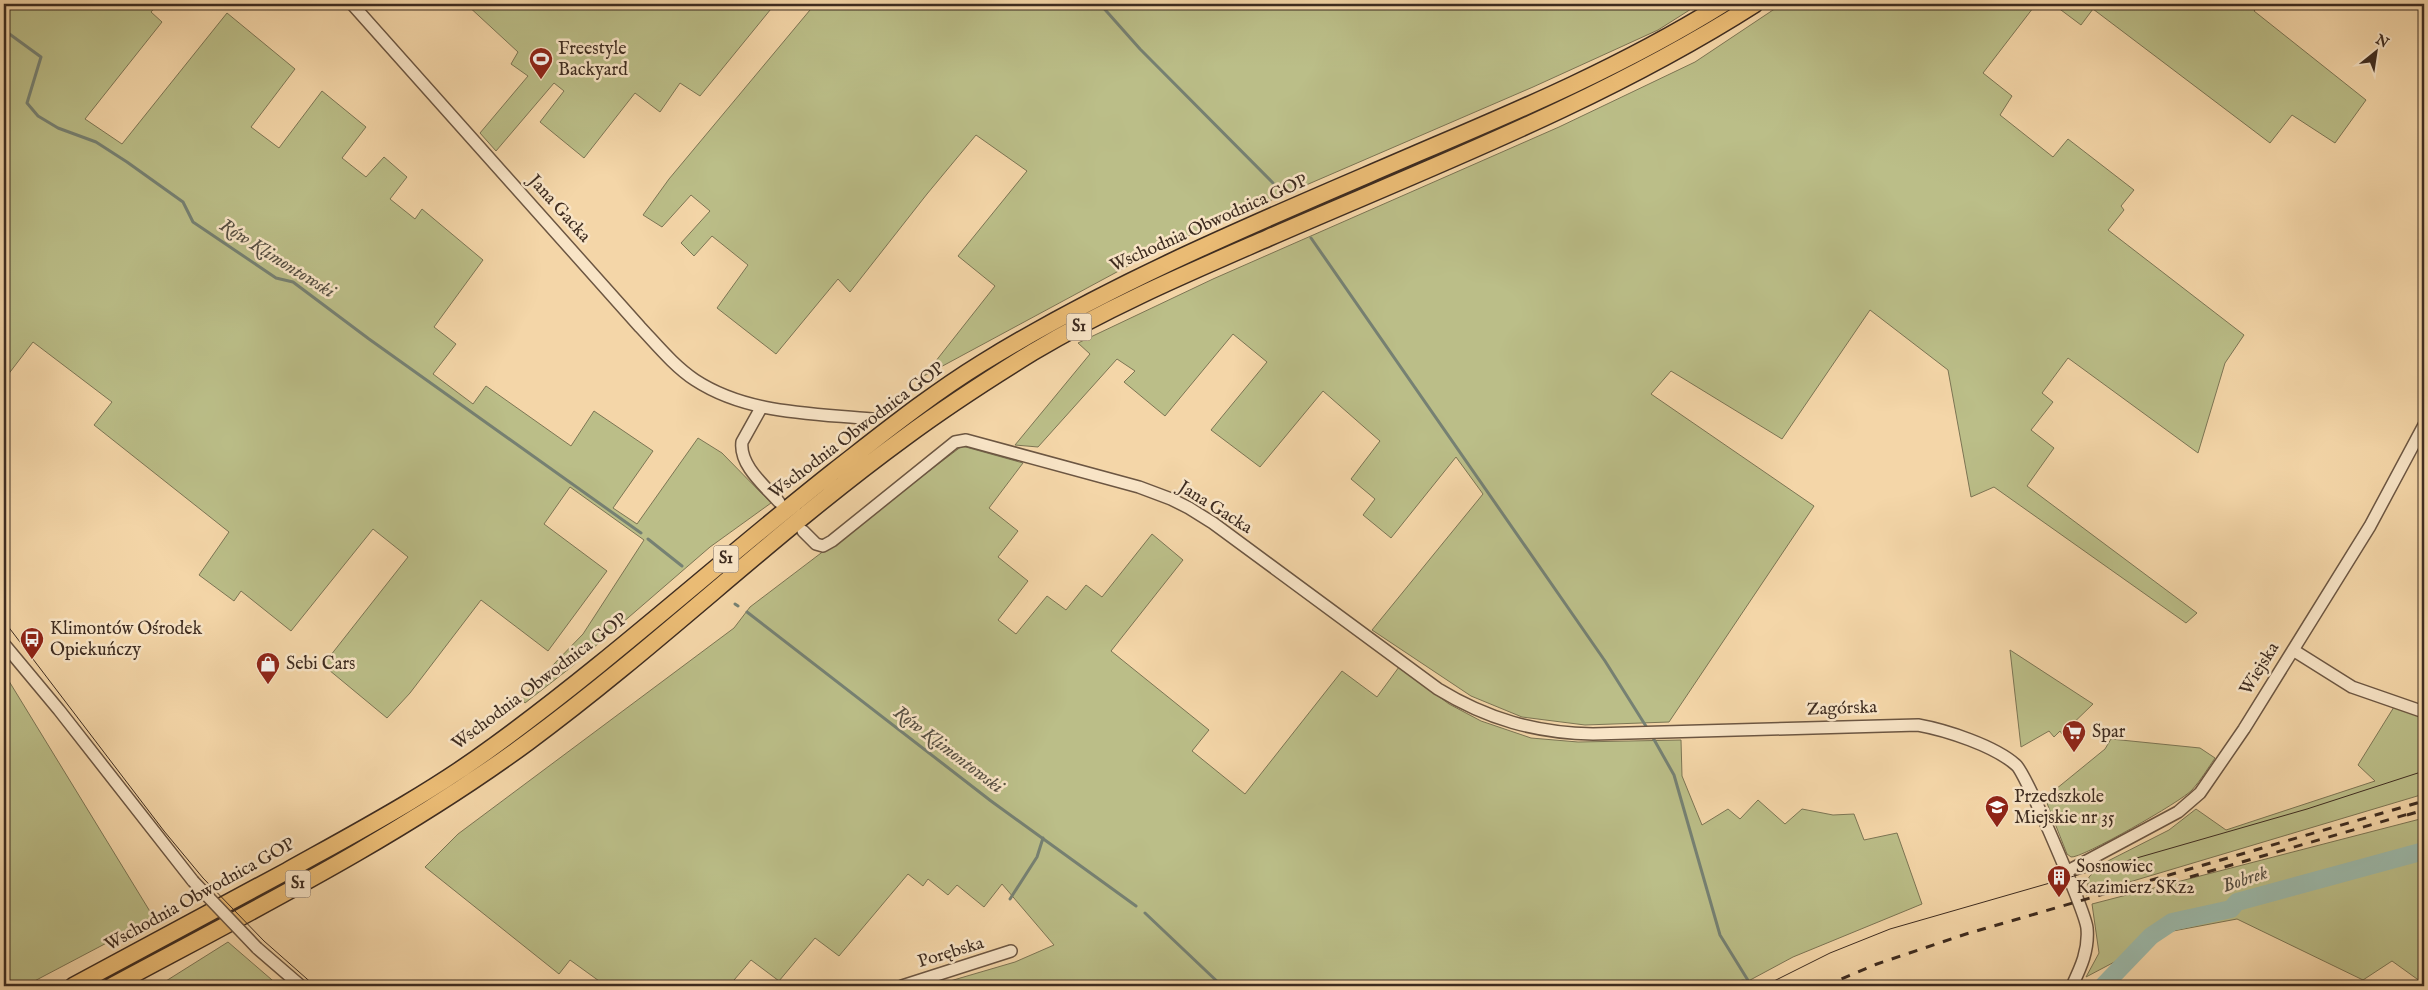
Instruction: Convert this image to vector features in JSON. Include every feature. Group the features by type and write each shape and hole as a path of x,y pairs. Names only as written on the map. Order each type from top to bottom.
{"highway":[{"name":"Wschodnia Obwodnica GOP","path":"74,986 358,832 488,750 568,690 804,495 900,420 1012,345 1055,320 1132,280 1263,220 1488,123 1612,66 1723,4"},
{"name":"Wschodnia Obwodnica GOP","path":"112,986 354,853 425,812 480,776 573,708 877,458 962,397 1039,348 1181,276 1591,96 1686,46 1755,4"}],"street":[{"name":"Jana Gacka","path":"352,4 672,361 694,380 722,394 761,408 872,419"},
{"path":"761,408 742,442 741,448 743,456 752,471 779,502"},
{"name":"Wiejska","path":"2066,872 2154,825 2194,799 2220,766 2370,526 2424,425"},
{"name":"Jana Gacka","path":"803,531 816,544 823,546 850,527 955,442 961,439 976,442 1171,498 1213,523 1438,689 1484,714 1515,725 1543,731"},
{"path":"4,644 59,710 193,881 256,948 301,986"},
{"path":"2293,650 2352,687 2424,712"},
{"name":"Zagórska","path":"1543,731 1578,734 1895,725 1932,728 1959,736 2013,762 2021,770 2066,872 2086,926 2085,956 2074,983"},
{"name":"Porębska","path":"902,986 1011,951"}],"green space":[{"path":"4,4 158,4 151,12 162,22 85,119 122,144 227,13 295,69 251,127 279,148 322,91 366,127 342,158 366,177 384,157 407,177 390,199 415,219 422,209 483,260 434,327 456,344 433,374 473,404 486,386 571,446 594,411 653,451 613,508 637,524 698,438 722,453 771,503 710,547 570,668 525,703 521,698 583,634 644,540 570,487 544,524 607,571 548,651 481,600 410,693 387,718 323,665 408,557 373,529 291,631 241,591 234,601 199,575 229,532 94,425 112,402 33,342 4,380"},
{"path":"466,4 775,4 700,96 680,83 660,112 635,93 584,158 540,122 564,91 554,83 496,151 480,133 528,76 511,64 518,52"},
{"path":"815,4 1699,4 1658,30 1533,87 1165,246 924,376 995,286 958,256 1027,171 976,135 850,292 838,279 776,354 717,308 748,265 712,236 694,256 681,243 710,211 691,195 662,227 643,215 669,179"},
{"path":"1782,4 2027,4 2033,8 1983,73 2012,96 2000,115 2053,157 2068,139 2134,190 2121,206 2124,210 2108,230 2244,335 2225,363 2198,453 2068,358 2042,393 2053,402 2031,430 2054,448 2027,486 2197,613 2186,623 1994,487 1971,497 1948,370 1870,310 1782,439 1671,371 1651,394 1814,506 1669,722 1585,725 1522,717 1471,696 1372,630 1483,494 1456,457 1391,538 1363,515 1375,499 1351,479 1380,441 1323,391 1260,467 1211,430 1267,362 1233,334 1165,416 1124,382 1135,371 1117,359 1038,447 1015,445 1090,354 1078,343 1213,279 1559,127 1695,62"},
{"path":"2053,4 2260,4 2254,11 2366,100 2335,143 2292,115 2270,143 2093,9 2081,25"},
{"path":"962,446 1023,463 989,508 1018,531 998,557 1028,581 998,620 1016,634 1047,596 1066,610 1086,585 1102,597 1152,534 1183,560 1111,651 1209,730 1192,751 1245,794 1342,671 1377,697 1399,667 1449,704 1481,721 1531,738 1578,742 1681,740 1682,776 1702,825 1728,809 1740,819 1758,800 1785,824 1802,809 1833,815 1854,814 1864,840 1897,833 1922,904 1793,957 1739,986 933,986 1015,962 1054,945 1002,884 984,907 957,885 948,895 928,879 923,886 908,874 839,956 815,938 779,981 751,960 729,986 606,986 570,960 559,974 425,867 458,834 734,628 750,607"},
{"path":"2010,650 2093,704 2062,734 2060,731 2054,737 2049,731 2021,747"},
{"path":"4,673 154,918 25,986 4,986"},
{"path":"2394,707 2424,717 2424,794 2086,895 2089,877 2100,865 2169,830 2196,809 2226,830 2375,781 2358,765"},
{"path":"2111,739 2200,748 2215,758 2192,790 2184,796 2111,840 2071,857 2067,854 2045,798 2105,749"},
{"path":"2424,818 2424,984 2392,961 2363,980 2237,919 2173,931 2086,977 2099,953 2092,904"},
{"path":"228,942 279,986 158,986"}],"waterway":[{"path":"1100,4 1140,49 1273,183"},
{"name":"Rów Klimontowski","path":"4,30 41,57 27,103 38,116 58,128 96,142 127,162 183,202 193,222 276,278 293,282 369,339 641,533"},
{"path":"1311,238 1605,661 1649,731"},
{"name":"Rów Klimontowski","path":"648,539 682,566"},
{"name":"Rów Klimontowski","path":"747,612 991,801 1136,906"},
{"path":"1652,736 1674,775 1720,935 1749,982"},
{"path":"1010,899 1037,857 1043,838"},
{"name":"Bobrek","path":"2103,986 2151,936 2172,922 2231,909 2237,902 2424,851"},
{"name":"Rów Klimontowski","path":"1145,913 1222,986"},
{"name":"Rów Klimontowski","path":"1725,986 1743,981 1749,982 1752,986"}],"tram line":[{"path":"4,621 164,831 203,878 264,941 315,986"},
{"path":"1764,986 1830,953 1890,929 2307,809 2424,771"}],"railway":[{"path":"1825,986 1877,964 1966,934 2424,801"},
{"path":"2407,815 2424,810"},
{"path":"2190,877 2412,813"}],"place":[{"name":"Freestyle Backyard","path":"541,80"},
{"name":"Klimontów Ośrodek Opiekuńczy","path":"32,660"},
{"name":"Sebi Cars","path":"268,685"},
{"name":"Spar","path":"2074,753"},
{"name":"Przedszkole Miejskie nr 35","path":"1997,828"},
{"name":"Sosnowiec Kazimierz SKz2","path":"2059,898"}]}
